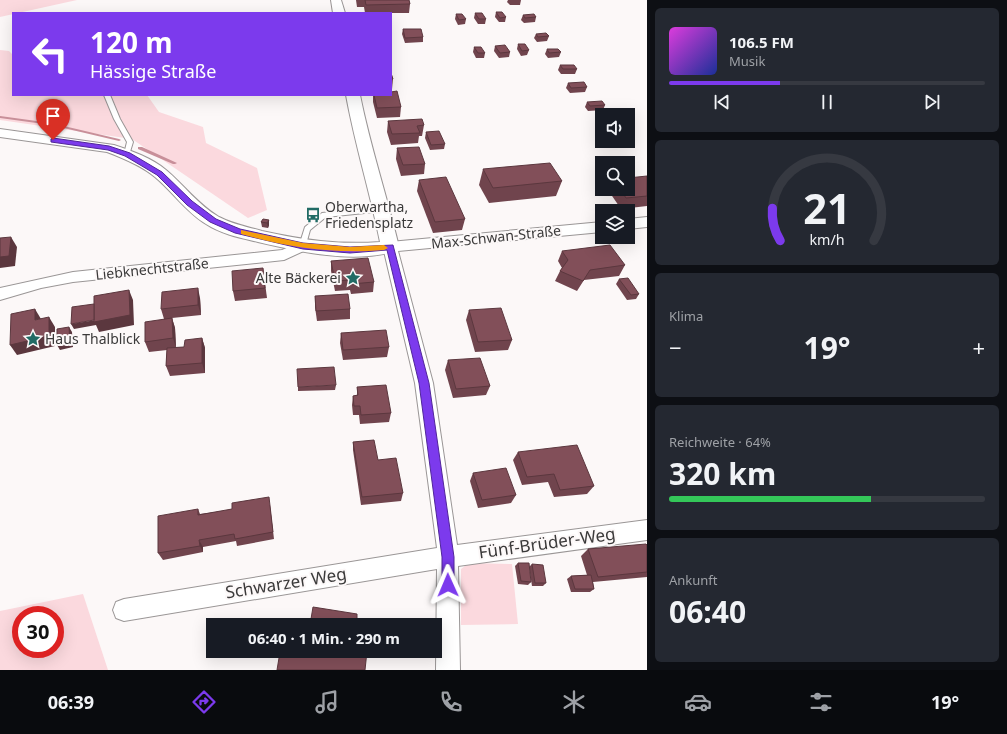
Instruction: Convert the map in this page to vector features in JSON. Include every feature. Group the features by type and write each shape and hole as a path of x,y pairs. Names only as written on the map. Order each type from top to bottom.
{"street":[{"path":"336,0 339,12"},
{"path":"353,96 359,128 382,209 424,383 448,557 448,670"},
{"path":"0,133 109,148 127,154 160,173 190,203 213,221 238,231 303,246 350,250 390,247"},
{"path":"635,223 647,222"},
{"name":"Max-Schwan-Straße","path":"390,247 595,227"},
{"name":"Liebknechtstraße","path":"0,294 41,283 73,277 284,255 303,246"},
{"name":"Fünf-Brüder-Weg","path":"448,557 647,530"},
{"name":"Schwarzer Weg","path":"124,610 448,557"}],"lane":[{"path":"107,96 117,119 130,142 127,154"},
{"path":"303,246 307,229 324,215 382,209"}],"shaded area":[{"path":"0,0 77,0 23,12 12,12 12,14 0,17"},
{"path":"0,50 9,51 12,54 12,96 148,96 159,112 203,127 206,143 257,168 267,210 248,218 132,139 0,120"},
{"path":"469,563 512,564 518,624 461,625 461,569"},
{"path":"83,594 108,670 0,670 0,611 12,609 12,658 64,658 64,606 24,606"}],"building":[{"path":"365,0 409,0 410,4 366,5"},
{"path":"496,12 502,12 506,17 500,18"},
{"path":"475,13 482,13 486,19 479,19"},
{"path":"456,14 462,14 466,19 459,20"},
{"path":"534,14 536,17 525,18 523,15"},
{"path":"403,29 421,29 423,37 405,38"},
{"path":"546,33 549,36 538,37 536,34"},
{"path":"518,44 525,44 529,50 522,51"},
{"path":"505,45 510,52 500,53 495,46"},
{"path":"474,47 481,47 485,53 478,53"},
{"path":"547,49 558,49 561,52 549,53"},
{"path":"560,65 574,65 577,69 563,69"},
{"path":"584,82 587,87 571,88 568,83"},
{"path":"397,91 401,107 377,108 374,96 392,96 392,92"},
{"path":"602,101 605,105 590,106 587,102"},
{"path":"422,119 424,125 417,126 420,133 392,134 388,121"},
{"path":"439,131 445,144 431,145 426,132"},
{"path":"419,147 425,164 403,165 397,148"},
{"path":"550,163 562,181 493,188 483,169"},
{"path":"647,176 647,196 626,198 625,196 635,196 635,177"},
{"path":"446,177 465,219 435,222 419,180"},
{"path":"263,219 269,220 267,223 261,222"},
{"path":"11,237 9,256 0,257 0,238"},
{"path":"610,245 625,265 590,270 583,281 560,271 568,260 562,251"},
{"path":"368,258 374,282 351,284 350,280 335,281 331,261"},
{"path":"263,268 265,288 233,291 232,271"},
{"path":"628,278 639,294 631,295 619,279"},
{"path":"198,288 198,305 161,309 162,292"},
{"path":"129,290 130,315 94,322 94,296"},
{"path":"348,294 350,309 316,311 315,296"},
{"path":"94,304 94,320 71,324 72,307"},
{"path":"501,308 512,340 478,342 469,310"},
{"path":"35,309 35,320 49,317 49,336 10,345 11,314"},
{"path":"172,318 173,338 145,342 145,322"},
{"path":"69,327 70,342 57,345 57,329"},
{"path":"386,330 389,347 343,350 341,333"},
{"path":"202,338 202,363 166,366 167,348 184,347 185,340"},
{"path":"480,358 490,386 456,389 448,360"},
{"path":"334,367 336,385 298,387 297,369"},
{"path":"386,385 391,413 361,415 360,406 354,406 353,396 358,395 357,387"},
{"path":"374,440 378,460 396,458 403,493 362,497 353,442"},
{"path":"577,445 594,486 560,490 554,474 527,477 518,452"},
{"path":"506,468 516,495 482,500 473,473"},
{"path":"269,497 273,532 235,539 234,534 199,540 200,546 158,553 158,516 198,509 198,515 232,509 232,503"},
{"path":"646,544 647,572 598,577 588,549"},
{"path":"518,563 529,563 531,582 521,581"},
{"path":"532,564 543,565 546,583 535,583"},
{"path":"591,575 594,589 575,589 571,576"},
{"path":"313,607 357,614 357,618 311,618"},
{"path":"279,658 366,658 365,670 277,670"}],"waterway":[{"path":"0,117 51,124 119,140"},
{"path":"140,148 175,163"}],"slow traffic":[{"path":"244,232 303,246 350,250 384,248"}],"place":[{"name":"Oberwartha, Friedensplatz","path":"313,215"},
{"name":"Alte Bäckerei","path":"353,278"},
{"name":"Haus Thalblick","path":"33,339"}],"route":[{"path":"53,140 109,148 127,154 160,173 190,203 213,221 238,231 303,246 350,250 390,247 424,383 448,557 448,585"}]}
